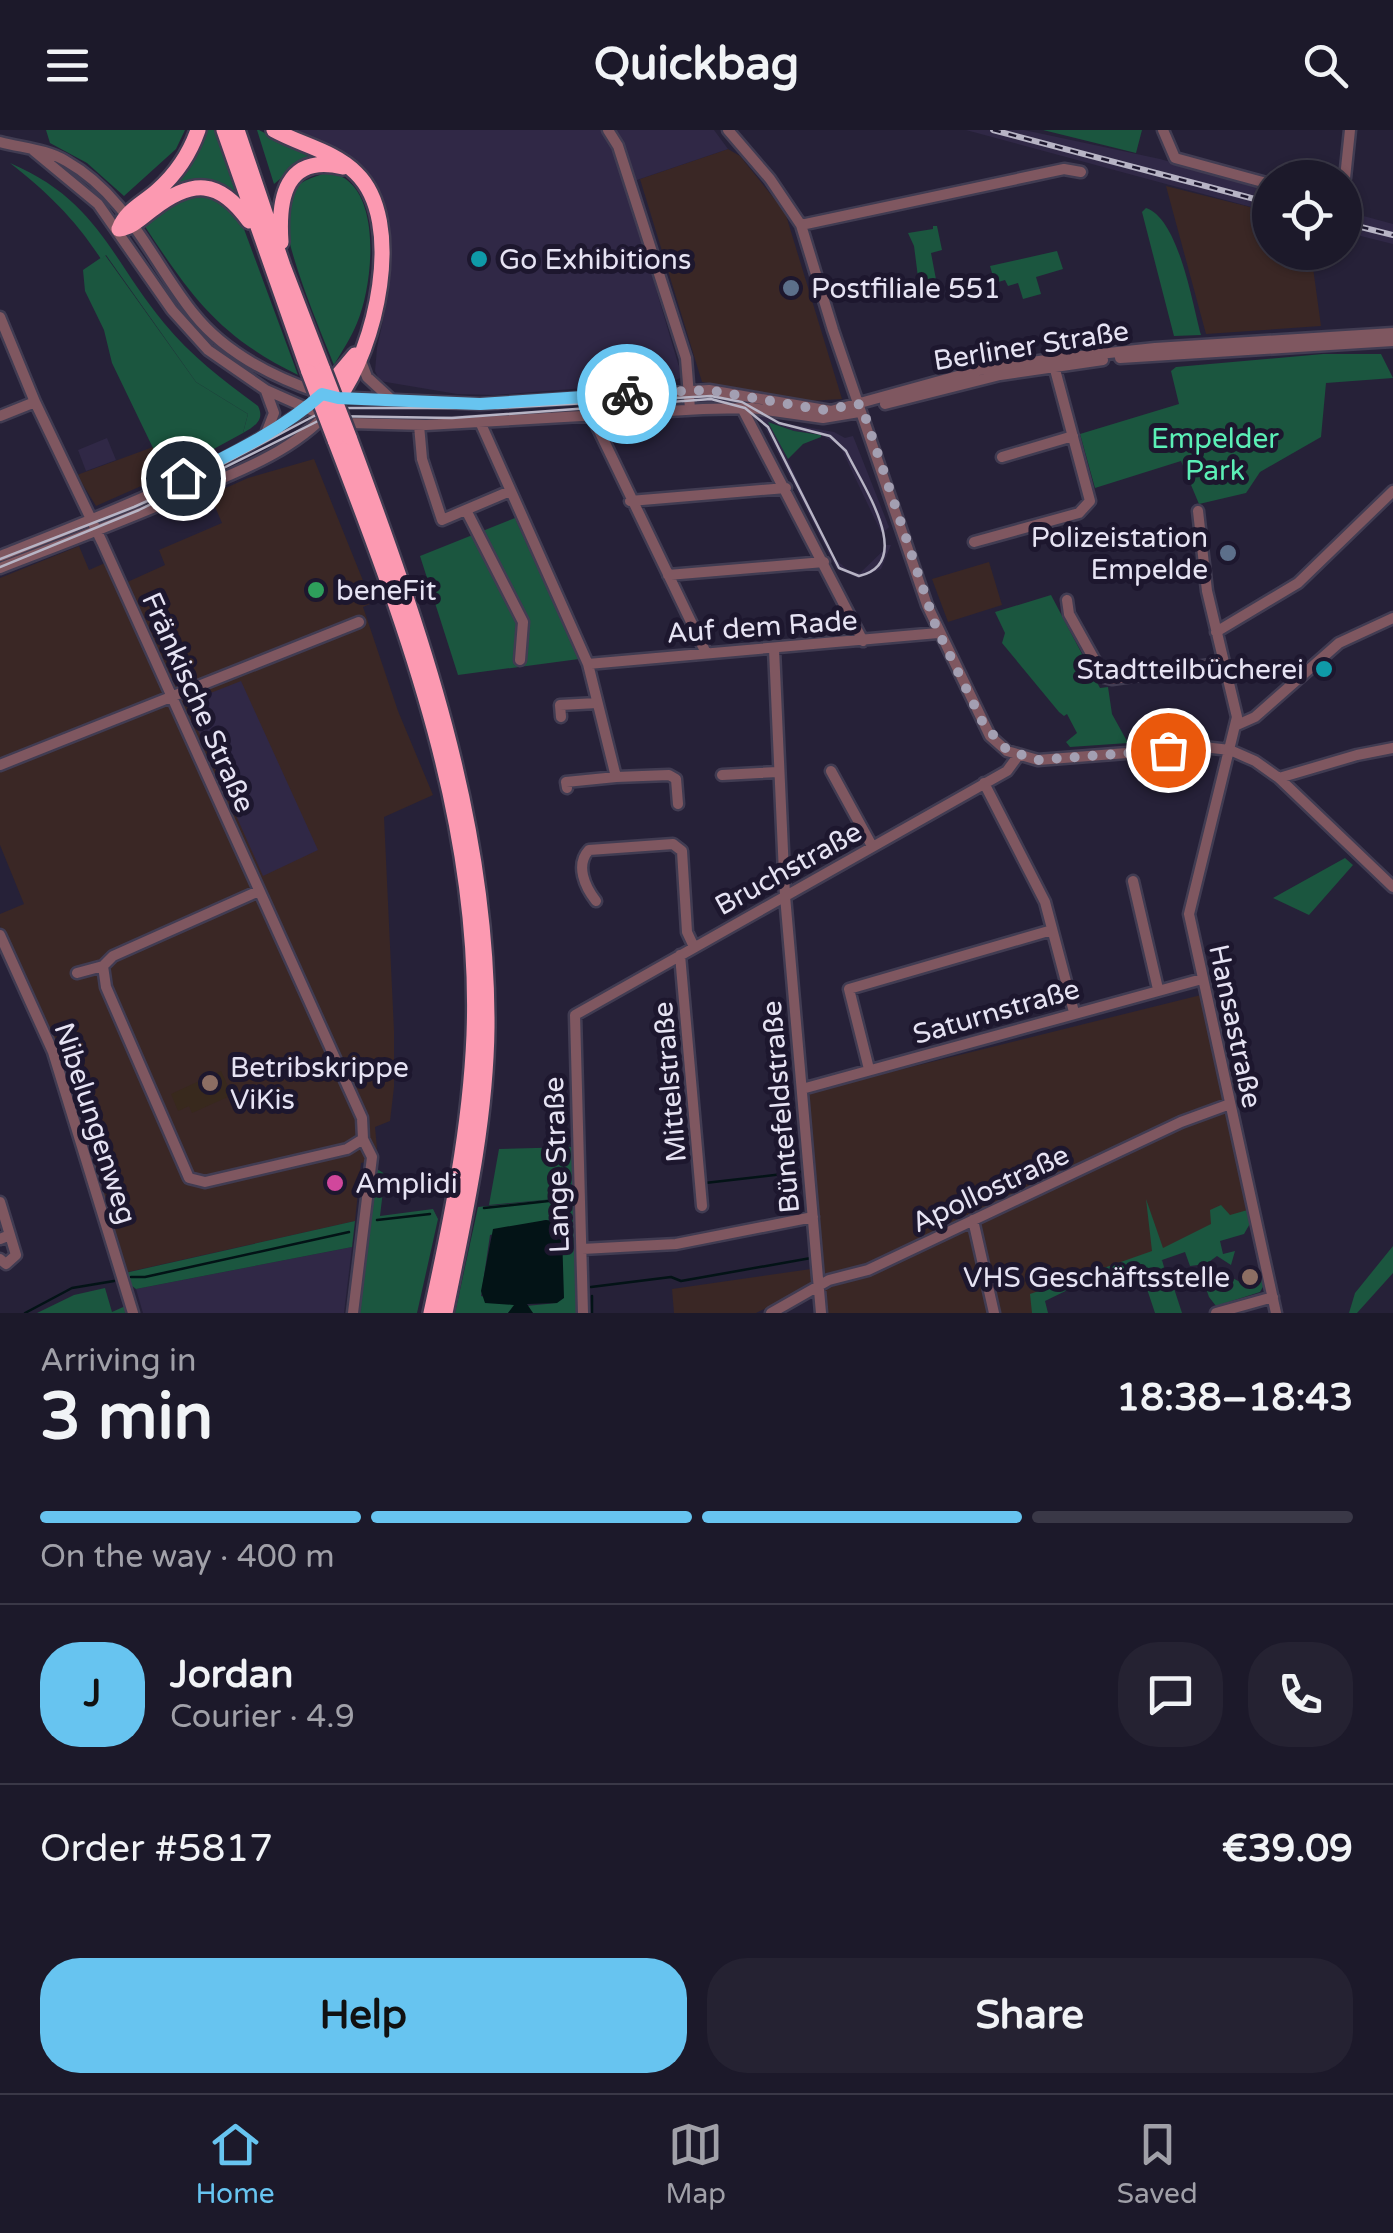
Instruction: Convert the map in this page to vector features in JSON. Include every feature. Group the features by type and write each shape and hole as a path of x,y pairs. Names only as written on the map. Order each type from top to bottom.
{"highway":[{"path":"126,223 174,174 198,130"},
{"path":"224,130 325,384 435,684 469,823 482,916 487,1030 482,1110 469,1196 444,1313"},
{"path":"238,130 276,265"},
{"path":"274,130 338,159 355,172 370,194 381,246 378,295 361,361 325,384"},
{"path":"276,265 280,202 290,180 316,164 355,172"},
{"path":"126,223 180,191 210,188 241,210 276,265"},
{"path":"325,384 369,330"},
{"path":"343,433 423,688 457,824 466,885 474,988 471,1086 448,1242 429,1313"}],"street":[{"path":"608,130 618,146 686,358 690,409"},
{"path":"728,130 770,179 800,225 938,633 984,725 998,744 1018,756 1038,760 1203,747 1230,750 1255,761 1278,778 1393,887"},
{"path":"1164,130 1174,158 1252,179"},
{"path":"1347,160 1350,130"},
{"path":"0,142 34,151 126,223 207,329 252,363 325,384"},
{"path":"800,225 1064,170 1081,172"},
{"name":"Berliner Straße","path":"126,223 182,323 208,350 266,390 325,416 343,433 690,409 742,408 823,418 969,372 1164,348 1393,337"},
{"name":"Fränkische Straße","path":"0,316 34,402 98,532 362,1118 363,1139 372,1157 353,1313"},
{"path":"361,361 367,377 393,400"},
{"path":"974,542 1048,523 1086,508 1089,490 1053,362"},
{"path":"0,556 92,520 261,438 306,409 325,384"},
{"path":"0,568 98,532 261,459 311,432 325,416 325,384"},
{"path":"325,384 343,433"},
{"name":"Berliner Straße","path":"325,384 393,400 453,403 690,390 725,392 822,410 862,407"},
{"path":"261,438 274,413 266,390"},
{"path":"0,416 34,402"},
{"path":"742,408 864,641"},
{"path":"592,416 706,653"},
{"path":"477,424 588,664 616,777"},
{"path":"420,425 422,460 442,520 510,491"},
{"path":"1002,457 1073,436"},
{"path":"630,501 786,488"},
{"path":"1216,632 1298,583 1393,491"},
{"path":"466,510 523,622 520,660"},
{"path":"1198,511 1207,592 1237,725 1255,717 1339,644 1393,618"},
{"path":"668,575 824,562"},
{"path":"1067,600 1069,614 1104,676 1112,679 1224,663"},
{"path":"0,765 359,622"},
{"name":"Auf dem Rade","path":"588,664 938,633"},
{"name":"Büntefeldstraße","path":"774,648 784,896 821,1313"},
{"path":"561,717 560,706 597,703"},
{"name":"Hansastraße","path":"1237,725 1188,914 1276,1313"},
{"path":"1278,778 1393,748"},
{"name":"Bruchstraße","path":"575,1015 1007,771 1018,756"},
{"path":"830,771 872,846"},
{"path":"722,775 778,772"},
{"path":"567,788 566,782 670,775 676,779 678,804"},
{"path":"984,783 1044,902 1074,1012"},
{"path":"596,901 586,889 582,862 589,850 673,844 682,851 687,932 694,947"},
{"path":"1133,880 1158,989"},
{"path":"78,973 103,966 113,956 259,891"},
{"path":"868,1069 848,996 854,986 1052,930"},
{"name":"Nibelungenweg","path":"0,935 53,1052 132,1313"},
{"name":"Mittelstraße","path":"680,955 702,1206"},
{"path":"103,966 106,987 189,1178 205,1182 347,1149 363,1139"},
{"name":"Saturnstraße","path":"802,1089 1202,978"},
{"name":"Lange Straße","path":"575,1015 583,1313"},
{"name":"Apollostraße","path":"771,1313 829,1280 868,1270 1190,1118 1230,1104"},
{"path":"0,1202 5,1237 16,1255 6,1264 0,1259"},
{"path":"582,1249 676,1244 812,1217"},
{"path":"972,1220 994,1313"},
{"path":"1216,1313 1272,1297"}],"shaded area":[{"path":"286,130 714,130 728,149 625,184 682,377 674,381 494,395 457,394 380,381 375,371 387,302 390,252 378,196"},
{"path":"966,130 1024,130 1160,159 1252,185 1252,207"},
{"path":"728,149 740,156 785,212 842,399 809,401 702,382 640,179"},
{"path":"1166,186 1252,208 1252,270 1313,270 1321,326 1206,334"},
{"path":"1362,216 1393,224 1393,244 1362,236"},
{"path":"690,393 748,402 783,423 834,432 845,438 853,436 889,527 884,532 840,446 821,435 770,422 834,558 849,571 860,573 885,549 884,545 891,545 881,569 858,578 836,568 764,426 737,405 690,401"},
{"path":"107,438 116,460 86,471 78,450"},
{"path":"153,447 166,475 96,506 77,475"},
{"path":"314,459 372,603 363,607 398,711 433,795 384,817 394,1031 390,1121 375,1127 378,1159 361,1163 355,1221 128,1272 60,1060 0,926 0,914 24,904 0,845 0,578 79,546 89,570 112,560 123,584 165,565 159,550 222,523 210,495 248,478"},
{"path":"989,562 1002,605 948,622 932,579"},
{"path":"241,681 318,850 263,876 187,706 190,701"},
{"path":"1201,995 1253,1224 1038,1293 1044,1313 825,1313 806,1093"},
{"name":"Betribskrippe ViKis","path":"221,1071 232,1095 192,1113 189,1106 178,1111 171,1094"},
{"path":"553,1221 562,1234 564,1298 557,1303 527,1304 533,1313 508,1313 514,1305 485,1303 481,1291 493,1229"},
{"path":"352,1247 344,1313 143,1313 136,1289"},
{"path":"811,1269 812,1281 807,1288 756,1313 674,1313 672,1289"}],"green space":[{"path":"46,130 185,130 176,149 124,196 87,163 50,143"},
{"path":"204,130 215,130 237,197 168,188"},
{"path":"259,130 312,158 274,184"},
{"path":"1043,130 1142,130 1136,153"},
{"path":"10,163 40,178 83,213 174,335 208,368 258,406 260,415 255,425 243,433 248,414 196,382 106,255 101,259 60,207"},
{"path":"325,173 345,178 358,192 365,208 370,248 362,308 334,365 301,280 285,212 294,189"},
{"path":"188,188 234,202 298,375 225,328 190,290 140,219"},
{"path":"1146,208 1157,215 1176,245 1201,335 1174,336 1142,212"},
{"path":"937,226 942,250 931,253 938,290 928,292 924,278 918,277 908,233"},
{"path":"1057,251 1063,269 1036,277 1041,294 1023,299 1018,283 995,283 990,266"},
{"path":"105,255 196,382 248,414 243,433 166,475 112,363 104,330 85,291 83,270"},
{"name":"Empelder Park","path":"1323,354 1381,354 1393,378 1326,383 1321,437 1260,472 1246,493 1199,504 1181,461 1095,488 1080,434 1179,404 1171,371 1176,367"},
{"path":"768,422 821,437 803,444 788,459"},
{"path":"515,518 579,659 458,675 420,556"},
{"path":"1051,595 1100,688 1108,687 1112,714 1128,743 1070,747 1066,742 1077,733 1067,714 1059,712 1002,643 1005,633 995,612"},
{"path":"1345,858 1353,865 1309,915 1273,898"},
{"path":"573,1147 575,1197 489,1205 499,1149"},
{"path":"377,1169 385,1174 380,1216 433,1209 438,1219 417,1313 358,1313"},
{"path":"575,1197 579,1313 533,1313 526,1306 557,1303 556,1224 546,1220 490,1235 481,1296 514,1307 508,1313 455,1313 478,1207"},
{"path":"1146,1199 1163,1248 1211,1224 1210,1210 1221,1205 1230,1215 1251,1209 1252,1220 1244,1234 1220,1241 1223,1254 1235,1251 1231,1265 1217,1256 1206,1264 1190,1266 1185,1252 1162,1260 1158,1270 1148,1274 1141,1271 1120,1278 1117,1273 1082,1283 1045,1301 1048,1313 1032,1313 1030,1294 1152,1251"},
{"path":"355,1221 352,1247 136,1289 128,1283 125,1273"},
{"path":"1393,1246 1393,1273 1357,1313 1349,1313 1355,1293"},
{"path":"1162,1260 1182,1313 1155,1313 1141,1271 1148,1274"},
{"path":"1206,1264 1242,1283 1262,1271 1264,1285 1260,1292 1216,1306 1198,1265"},
{"path":"105,1288 112,1312 130,1304 132,1313 37,1313 74,1295"}],"waterway":[{"path":"705,1183 800,1172"},
{"path":"484,1208 567,1199"},
{"path":"377,1220 430,1214"},
{"path":"131,1277 349,1232"},
{"path":"591,1287 671,1277 681,1281 811,1258"},
{"path":"25,1313 72,1288 114,1281"},
{"path":"592,1296 592,1313"}],"tram line":[{"path":"0,559 134,507 314,416 341,408 498,408 711,396 742,402 779,423 830,436 846,451 863,482 884,539 884,555 876,568 859,576 839,568 768,427 745,408 711,399 452,418 328,416 139,510 0,567"}],"railway":[{"path":"993,130 1252,198"},
{"path":"1362,227 1393,235"}],"way so far":[{"path":"627,394 708,390 822,410 861,404 936,627 990,736 1018,756 1038,760 1168,750"}],"place":[{"name":"Go Exhibitions","path":"479,259"},
{"name":"Postfiliale 551","path":"791,288"},
{"name":"Polizeistation Empelde","path":"1228,553"},
{"name":"beneFit","path":"316,590"},
{"name":"Stadtteilbücherei","path":"1324,669"},
{"name":"Betribskrippe ViKis","path":"210,1083"},
{"name":"Amplidi","path":"335,1183"},
{"name":"VHS Geschäftsstelle","path":"1250,1277"}],"route":[{"path":"183,478 261,438 322,394 480,404 627,394"}]}
